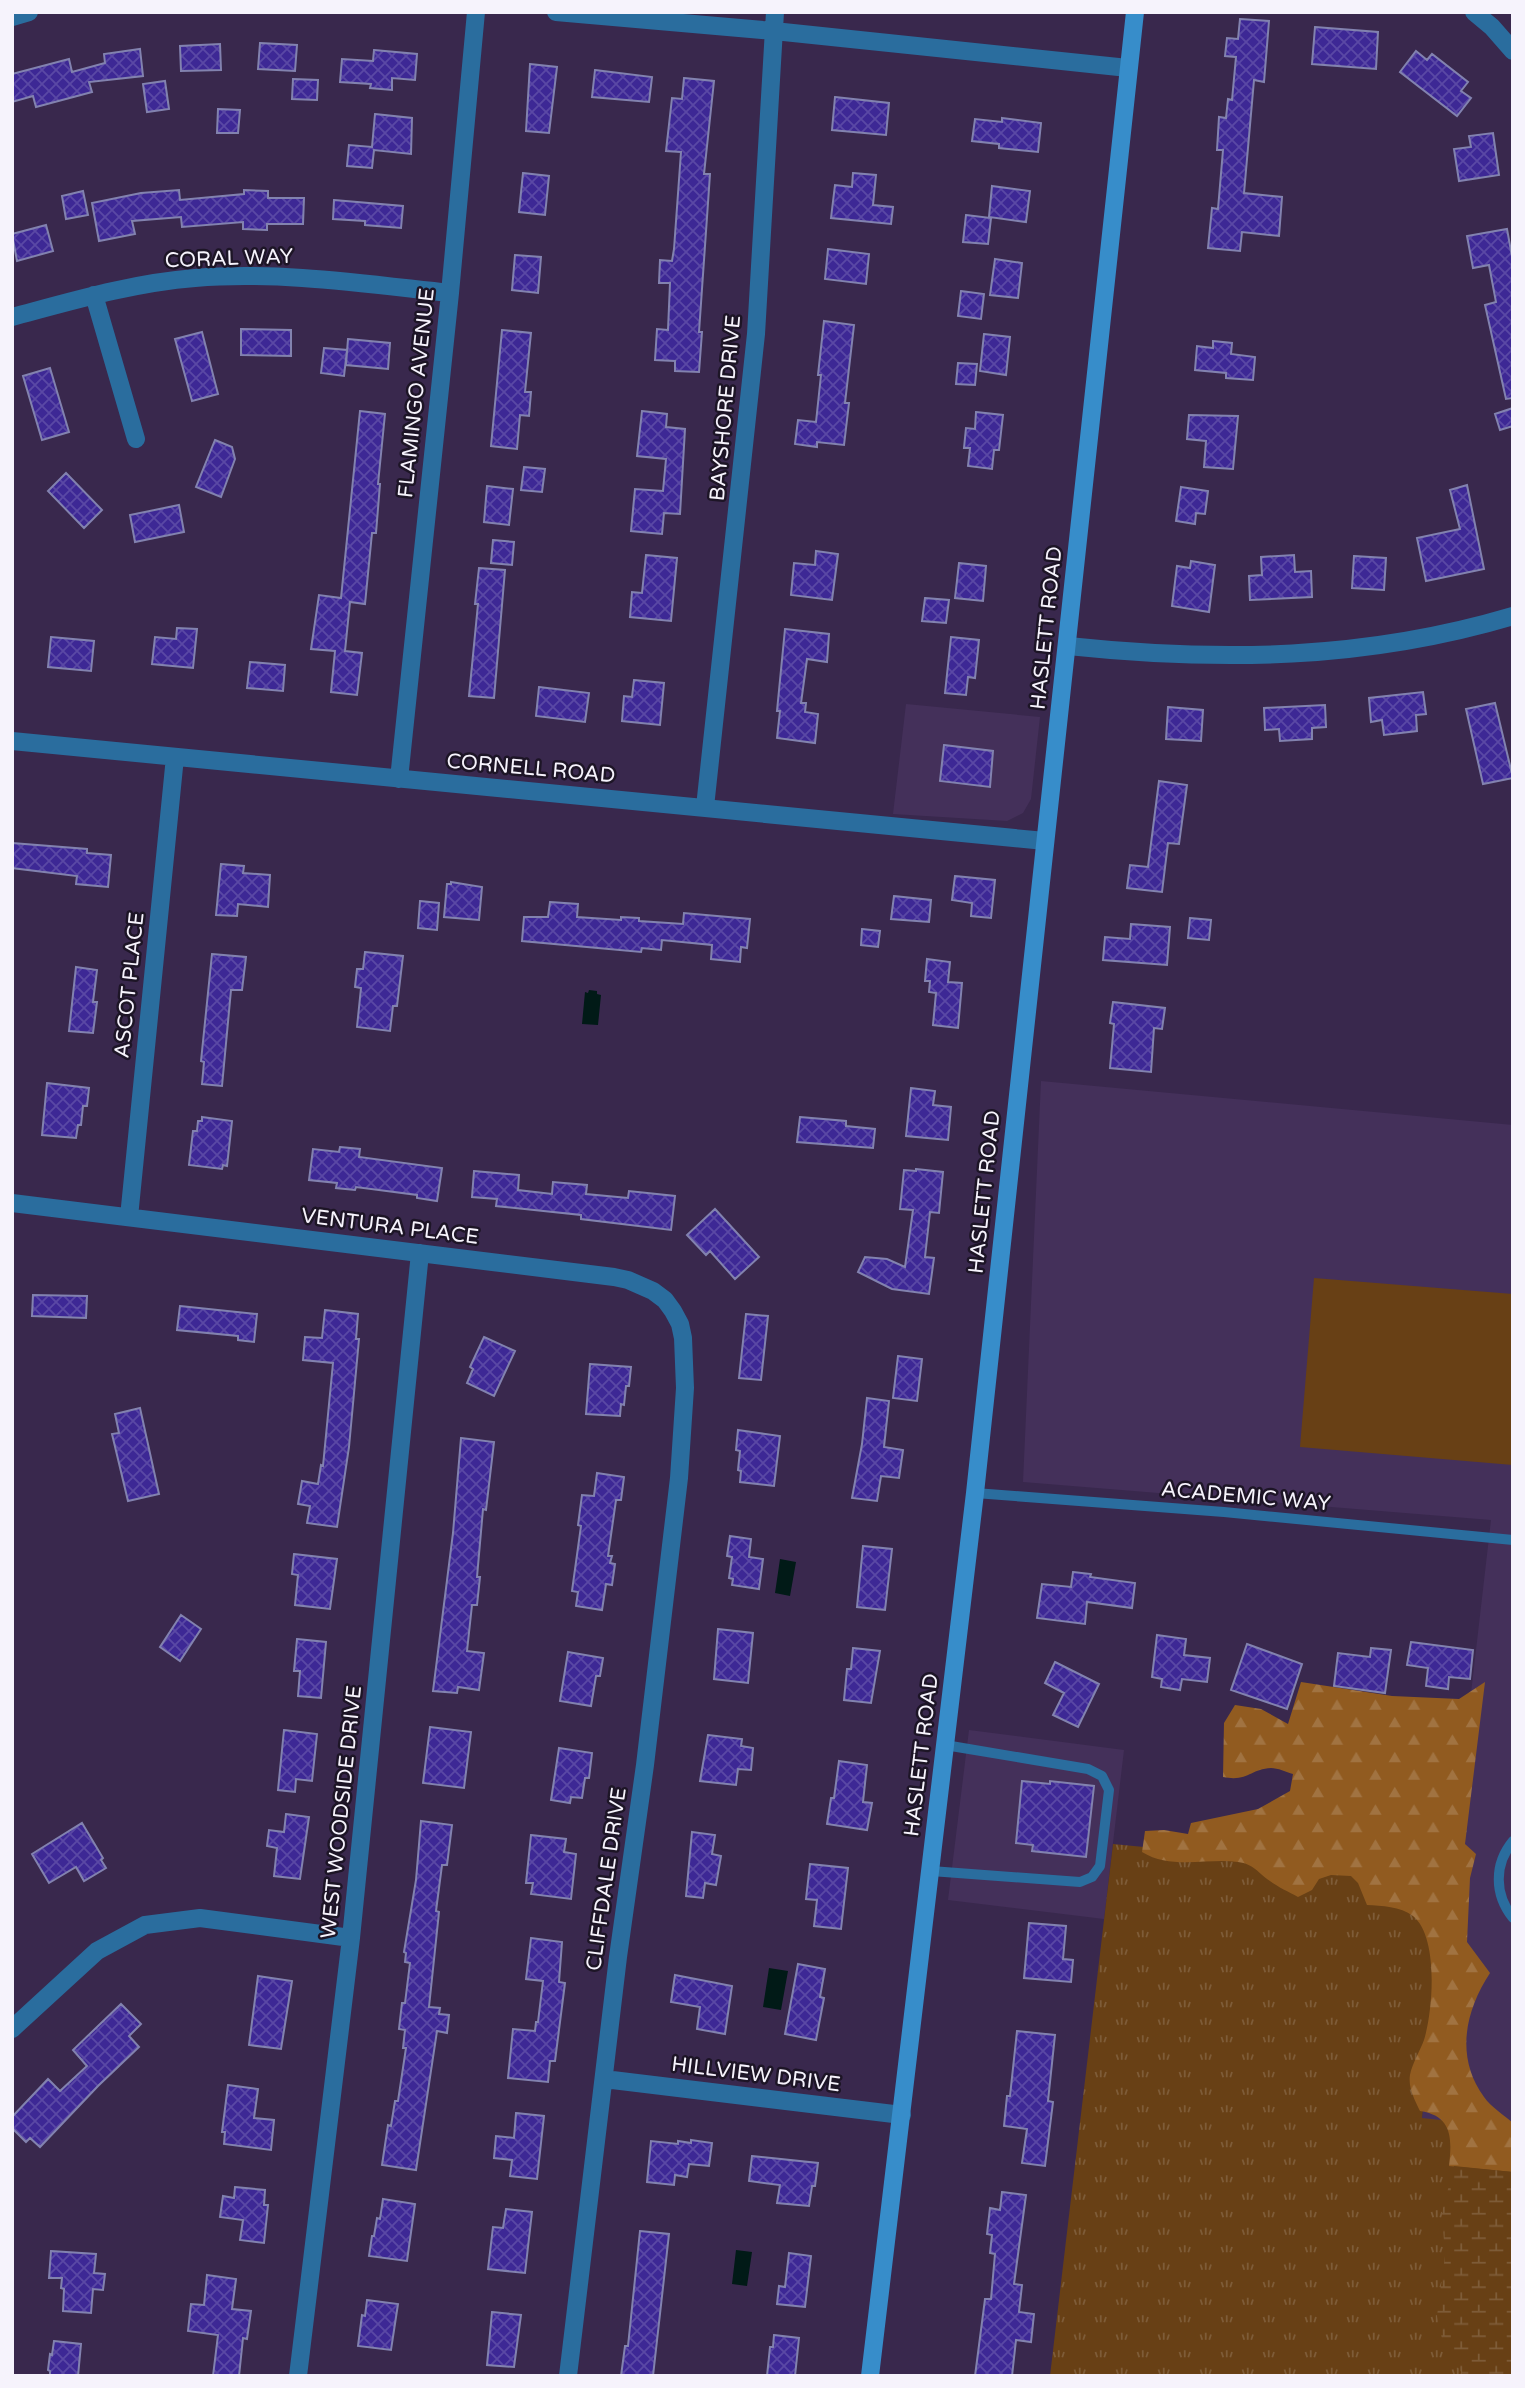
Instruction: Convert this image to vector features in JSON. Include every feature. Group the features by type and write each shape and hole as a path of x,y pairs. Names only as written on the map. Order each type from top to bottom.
{"street":[{"path":"12,17 29,12"},
{"name":"FLAMINGO AVENUE","path":"398,779 450,293 476,12"},
{"path":"556,12 774,31 1128,68"},
{"name":"BAYSHORE DRIVE","path":"705,807 756,334 775,12"},
{"name":"HASLETT ROAD","path":"870,2376 975,1493 1136,12"},
{"path":"1474,12 1492,27 1513,51"},
{"name":"CORAL WAY","path":"12,317 94,295 195,278 256,276 326,280 450,293"},
{"path":"94,295 136,439"},
{"path":"1068,646 1175,656 1296,655 1403,642 1513,616"},
{"name":"CORNELL ROAD","path":"12,741 1045,841"},
{"name":"ASCOT PLACE","path":"129,1217 175,757"},
{"name":"VENTURA PLACE","path":"12,1203 628,1280 653,1291 665,1300 680,1324 685,1388"},
{"name":"WEST WOODSIDE DRIVE","path":"298,2376 351,1938 421,1253"},
{"name":"CLIFFDALE DRIVE","path":"568,2376 678,1489 685,1388"},
{"path":"12,2029 97,1951 145,1924 200,1919 351,1938"},
{"name":"HILLVIEW DRIVE","path":"604,2078 902,2115"}],"lane":[{"name":"ACADEMIC WAY","path":"975,1493 1183,1509 1513,1540"},
{"path":"931,1871 1080,1882 1092,1877 1097,1873 1101,1859 1109,1790 1102,1776 1088,1769 945,1745"},
{"path":"1513,1841 1502,1857 1499,1878 1501,1899 1513,1917"}],"shaded area":[{"path":"906,704 1040,717 1031,799 1023,813 1007,821 893,814"},
{"path":"589,990 597,991 597,994 601,995 598,1025 582,1024 585,992 588,993"},
{"path":"1041,1081 1513,1125 1513,2161 1422,2118 1491,1520 1023,1482"},
{"path":"780,1559 796,1562 790,1596 775,1593"},
{"path":"969,1730 1124,1750 1104,1919 948,1900"},
{"path":"769,1968 788,1971 781,2010 763,2007"},
{"path":"736,2250 752,2252 747,2286 732,2284"}],"green space":[{"path":"1314,1278 1513,1294 1513,1465 1300,1447"},
{"path":"1301,1682 1392,1696 1459,1699 1485,1682 1465,1844 1476,1854 1470,1878 1467,1942 1490,1973 1469,2018 1467,2050 1469,2066 1484,2097 1513,2123 1513,2172 1449,2166 1448,2130 1439,2118 1420,2111 1414,2098 1410,2075 1427,2027 1432,1975 1427,1940 1413,1916 1397,1908 1367,1905 1358,1883 1351,1876 1331,1875 1319,1879 1312,1890 1298,1897 1243,1863 1165,1861 1142,1852 1145,1831 1164,1830 1188,1834 1191,1823 1258,1809 1290,1791 1293,1774 1276,1769 1264,1769 1238,1778 1223,1777 1224,1723 1235,1705 1261,1709 1288,1724"},
{"path":"1113,1844 1449,1877 1422,2118 1468,2123 1513,2161 1513,2376 1050,2376"},
{"path":"1454,2166 1513,2172 1513,2376 1466,2376 1444,2348 1437,2316 1445,2256 1442,2212"}],"building":[{"path":"1240,19 1269,21 1264,82 1254,80 1244,193 1282,197 1279,236 1242,232 1240,251 1208,248 1212,208 1218,209 1223,150 1217,150 1219,117 1226,118 1228,99 1232,100 1236,57 1225,56 1227,38 1238,39"},
{"path":"1315,27 1378,32 1376,69 1312,64"},
{"path":"260,43 297,45 295,71 258,69"},
{"path":"220,44 221,70 181,71 180,46"},
{"path":"140,49 143,76 89,82 92,92 36,107 33,96 12,102 12,74 69,59 72,72 105,63 104,54"},
{"path":"374,50 417,54 415,80 392,78 392,90 370,88 371,84 340,82 342,59 373,61"},
{"path":"1416,51 1427,60 1432,54 1468,82 1461,91 1471,98 1457,116 1400,72"},
{"path":"530,64 557,67 549,133 526,131"},
{"path":"595,70 652,77 649,102 592,97"},
{"path":"684,78 714,81 704,174 710,174 699,332 702,332 699,372 675,371 675,361 655,360 657,329 668,330 670,283 659,283 660,260 672,261 681,152 666,151 672,98 682,99"},
{"path":"293,79 318,80 317,100 292,99"},
{"path":"165,81 169,109 147,112 143,84"},
{"path":"835,97 889,103 886,135 832,130"},
{"path":"218,109 240,110 238,133 217,133"},
{"path":"375,114 412,118 411,154 374,150 372,168 347,166 349,145 372,147"},
{"path":"1002,118 1041,123 1038,152 999,148 999,144 972,141 975,119 1002,122"},
{"path":"1493,133 1499,175 1459,181 1454,149 1471,147 1469,136"},
{"path":"523,173 549,176 545,215 519,212"},
{"path":"853,173 876,175 873,205 893,207 891,224 831,218 835,185 852,187"},
{"path":"992,186 1030,191 1026,222 989,217"},
{"path":"179,190 180,200 244,194 244,190 268,191 268,198 304,198 303,224 267,224 267,230 243,229 243,222 182,227 181,217 132,221 135,234 99,241 92,203 141,193"},
{"path":"83,191 88,215 66,219 62,196"},
{"path":"334,200 403,206 401,228 365,225 365,221 333,219"},
{"path":"966,215 991,218 988,244 963,242"},
{"path":"46,225 53,251 17,261 12,234"},
{"path":"1507,229 1513,262 1513,398 1506,399 1485,305 1496,302 1489,265 1473,268 1467,236"},
{"path":"828,249 869,254 866,284 825,279"},
{"path":"515,255 541,257 538,293 512,290"},
{"path":"995,259 1022,263 1018,298 990,295"},
{"path":"961,291 984,294 981,319 958,316"},
{"path":"824,321 854,325 845,403 849,403 844,445 817,442 817,447 795,444 798,420 816,422"},
{"path":"241,329 291,330 291,356 241,355"},
{"path":"502,330 531,333 525,392 531,392 529,416 520,415 517,449 491,446"},
{"path":"202,332 218,394 192,401 175,339"},
{"path":"984,334 1010,337 1006,375 980,371"},
{"path":"348,339 390,343 388,369 346,365"},
{"path":"1213,341 1232,343 1231,354 1255,357 1253,380 1226,378 1226,373 1195,370 1197,346 1213,348"},
{"path":"324,348 347,350 344,376 321,373"},
{"path":"958,363 977,364 975,385 956,384"},
{"path":"50,368 69,432 42,440 23,376"},
{"path":"1513,408 1513,426 1500,430 1495,414"},
{"path":"360,411 385,414 376,533 372,533 365,604 350,602 345,651 362,653 357,695 331,692 335,651 311,649 319,595 341,598"},
{"path":"642,411 667,414 666,427 685,429 680,514 664,513 662,534 631,531 635,489 663,491 666,459 637,456"},
{"path":"976,412 1003,415 999,450 994,450 992,469 968,466 970,448 964,448 966,428 975,429"},
{"path":"1189,415 1238,416 1233,469 1204,467 1206,441 1187,439"},
{"path":"215,440 232,447 235,459 221,497 196,487"},
{"path":"524,467 545,469 542,492 521,490"},
{"path":"66,473 102,510 84,528 48,491"},
{"path":"1467,485 1484,569 1426,581 1417,538 1460,529 1450,490"},
{"path":"487,486 513,489 509,525 484,522"},
{"path":"1181,487 1208,491 1205,514 1196,513 1195,524 1176,521"},
{"path":"179,505 184,532 135,542 130,515"},
{"path":"493,540 514,542 512,565 491,563"},
{"path":"816,551 838,554 832,600 791,595 794,563 815,565"},
{"path":"646,555 677,558 671,621 630,617 632,592 642,593"},
{"path":"1294,555 1295,572 1311,571 1312,597 1250,600 1249,576 1262,575 1261,557"},
{"path":"1354,556 1386,558 1384,590 1352,588"},
{"path":"1191,561 1215,565 1209,612 1172,606 1177,566 1190,568"},
{"path":"959,563 986,566 983,601 955,598"},
{"path":"479,568 505,570 494,698 469,696"},
{"path":"925,598 949,600 946,623 922,621"},
{"path":"177,628 197,629 193,668 152,664 155,637 176,639"},
{"path":"785,629 829,634 827,662 807,659 801,703 806,703 805,712 818,714 815,743 777,738"},
{"path":"51,637 94,641 91,671 48,667"},
{"path":"951,637 979,640 975,678 968,677 966,695 945,693"},
{"path":"250,662 285,665 283,691 247,688"},
{"path":"634,680 664,683 660,725 622,721 624,696 632,697"},
{"path":"539,687 589,693 585,722 536,716"},
{"path":"1423,692 1426,714 1416,715 1417,731 1384,735 1382,720 1371,722 1369,698"},
{"path":"1495,703 1513,778 1483,784 1466,709"},
{"path":"1325,705 1326,727 1312,728 1312,739 1280,741 1279,729 1265,730 1264,708"},
{"path":"1168,707 1203,710 1201,741 1166,739"},
{"path":"944,745 993,751 990,787 940,781"},
{"path":"1159,781 1187,785 1179,844 1168,843 1162,892 1127,888 1130,865 1148,867"},
{"path":"12,843 87,849 87,853 111,855 108,887 76,884 77,876 12,868"},
{"path":"221,864 244,866 243,873 270,875 268,907 238,904 237,916 216,915"},
{"path":"955,876 995,880 991,918 971,916 972,903 952,900"},
{"path":"451,882 482,887 479,920 444,917 447,884"},
{"path":"894,896 931,900 929,922 891,919"},
{"path":"420,901 439,903 437,930 418,928"},
{"path":"550,902 578,904 577,917 621,920 621,917 639,918 639,921 683,924 684,913 750,919 747,948 741,947 740,962 711,959 712,945 662,940 661,950 642,948 641,952 522,941 524,917 548,917"},
{"path":"1190,918 1211,920 1209,940 1188,938"},
{"path":"1131,924 1170,927 1167,965 1103,960 1105,937 1130,939"},
{"path":"862,929 880,931 878,947 861,945"},
{"path":"365,952 403,956 397,1006 393,1006 390,1031 357,1027 361,988 355,987 357,969 363,969"},
{"path":"212,954 246,957 242,990 231,990 222,1086 202,1084 204,1062 201,1061"},
{"path":"927,959 950,962 948,982 962,983 958,1028 933,1025 936,993 929,992 930,981 925,981"},
{"path":"76,967 97,970 93,1033 69,1031"},
{"path":"1113,1002 1165,1008 1162,1029 1154,1028 1151,1072 1110,1068"},
{"path":"47,1083 89,1088 87,1106 83,1106 81,1125 78,1125 76,1138 42,1135"},
{"path":"911,1088 935,1091 933,1105 951,1107 948,1140 906,1136"},
{"path":"202,1117 232,1121 227,1166 223,1165 222,1169 189,1165 193,1131 197,1131 198,1121 202,1121"},
{"path":"800,1117 846,1121 846,1126 875,1129 873,1148 797,1142"},
{"path":"340,1147 360,1149 359,1157 442,1168 437,1201 417,1198 417,1195 356,1187 355,1190 336,1188 337,1183 309,1180 313,1149 339,1152"},
{"path":"904,1170 943,1172 939,1213 930,1212 925,1257 934,1258 929,1294 892,1289 858,1272 865,1257 887,1259 905,1267 913,1210 900,1209"},
{"path":"474,1171 519,1175 518,1190 552,1194 553,1182 587,1185 586,1194 628,1198 629,1191 675,1196 671,1230 581,1219 581,1215 496,1206 497,1199 472,1197"},
{"path":"715,1209 759,1257 735,1279 710,1251 706,1255 687,1235"},
{"path":"33,1295 87,1296 86,1318 32,1316"},
{"path":"180,1306 257,1314 254,1342 238,1340 238,1336 177,1330"},
{"path":"325,1310 358,1314 356,1339 359,1339 349,1447 337,1527 307,1523 310,1506 298,1504 302,1481 318,1484 321,1465 323,1466 333,1363 303,1360 305,1337 322,1338"},
{"path":"746,1314 768,1316 761,1380 739,1378"},
{"path":"484,1337 515,1351 494,1396 467,1383 473,1369 470,1367"},
{"path":"898,1356 922,1359 917,1401 893,1398"},
{"path":"590,1364 631,1367 629,1386 626,1386 620,1416 586,1414"},
{"path":"867,1398 889,1401 884,1447 903,1450 899,1478 881,1476 877,1501 852,1498"},
{"path":"140,1408 159,1494 128,1501 112,1434 119,1433 115,1414"},
{"path":"738,1430 780,1436 774,1486 740,1482 740,1451 736,1450"},
{"path":"461,1438 494,1442 486,1510 483,1509 477,1605 472,1605 467,1651 484,1653 479,1690 458,1687 457,1693 433,1691 453,1533"},
{"path":"597,1473 624,1477 621,1500 616,1500 608,1556 612,1556 610,1563 615,1564 612,1585 606,1584 602,1610 576,1606 578,1592 572,1591 581,1526 578,1525 582,1495 594,1496"},
{"path":"730,1536 751,1539 749,1557 763,1559 759,1589 732,1585 733,1579 729,1578 732,1557 727,1556"},
{"path":"863,1546 892,1549 885,1610 857,1607"},
{"path":"294,1554 337,1559 330,1609 295,1605 298,1575 292,1574"},
{"path":"1073,1572 1135,1583 1132,1608 1087,1602 1085,1624 1037,1618 1042,1584 1071,1587"},
{"path":"181,1615 201,1629 180,1661 160,1647"},
{"path":"718,1629 753,1633 748,1683 714,1679"},
{"path":"1157,1635 1186,1639 1184,1655 1210,1658 1207,1682 1182,1679 1180,1690 1161,1687 1162,1679 1152,1677"},
{"path":"297,1639 326,1642 321,1698 298,1696 300,1671 294,1671"},
{"path":"1411,1642 1473,1650 1470,1679 1449,1677 1448,1689 1426,1686 1428,1668 1407,1665"},
{"path":"1247,1644 1302,1664 1287,1709 1231,1690"},
{"path":"853,1648 880,1651 871,1703 844,1700 847,1669 851,1669"},
{"path":"1371,1648 1391,1650 1385,1693 1334,1686 1338,1653 1370,1657"},
{"path":"568,1652 603,1658 600,1676 596,1676 591,1706 560,1701"},
{"path":"1055,1662 1099,1684 1078,1727 1053,1715 1064,1693 1045,1683"},
{"path":"430,1727 471,1732 464,1788 423,1783"},
{"path":"284,1730 317,1734 312,1781 296,1779 295,1792 278,1790"},
{"path":"708,1735 742,1739 741,1746 753,1748 751,1770 738,1769 736,1785 700,1781"},
{"path":"559,1748 592,1753 589,1778 585,1778 582,1798 571,1797 570,1803 551,1800"},
{"path":"839,1761 867,1765 863,1802 872,1803 867,1830 827,1824"},
{"path":"1022,1781 1094,1786 1086,1857 1032,1851 1033,1845 1016,1843"},
{"path":"286,1814 309,1817 300,1879 274,1876 277,1848 267,1846 269,1830 284,1832"},
{"path":"421,1821 452,1825 447,1865 442,1865 436,1911 439,1912 429,2007 440,2008 439,2014 449,2015 447,2033 437,2031 416,2170 382,2165 388,2125 391,2126 395,2101 398,2101 406,2048 403,2048 405,2030 399,2029 410,1963 405,1962 404,1952 416,1880"},
{"path":"82,1823 106,1868 84,1881 76,1867 49,1883 32,1854"},
{"path":"692,1832 715,1835 712,1854 721,1856 716,1885 705,1883 703,1898 686,1896"},
{"path":"531,1835 566,1839 564,1852 576,1854 571,1899 531,1894 533,1883 526,1883"},
{"path":"810,1864 848,1868 841,1929 814,1926 817,1900 806,1899"},
{"path":"1029,1923 1066,1926 1063,1959 1073,1960 1071,1982 1024,1978"},
{"path":"531,1938 562,1942 559,1982 565,1983 555,2061 550,2061 548,2082 508,2078 513,2029 535,2031 538,2022 543,1981 526,1979"},
{"path":"798,1964 825,1969 820,1997 824,1998 816,2040 785,2034"},
{"path":"675,1975 732,1986 725,2034 697,2029 700,2007 671,2002"},
{"path":"258,1976 292,1981 281,2049 249,2045"},
{"path":"121,2004 141,2024 129,2036 139,2047 40,2147 30,2138 26,2142 12,2128 12,2117 48,2079 60,2091 87,2066 73,2050"},
{"path":"1017,2031 1055,2035 1048,2101 1053,2102 1045,2166 1022,2163 1027,2129 1004,2126"},
{"path":"228,2085 258,2089 254,2118 274,2120 271,2150 224,2144 225,2132 222,2132"},
{"path":"516,2113 544,2116 537,2179 510,2176 512,2160 494,2158 496,2136 514,2138"},
{"path":"691,2140 712,2143 709,2166 689,2164 687,2177 675,2175 674,2185 647,2182 651,2141 678,2144 678,2141 691,2143"},
{"path":"752,2156 818,2163 809,2206 777,2203 780,2185 749,2181"},
{"path":"235,2187 265,2190 264,2205 268,2205 264,2243 240,2240 243,2220 220,2217 223,2196 234,2198"},
{"path":"1002,2192 1026,2195 1014,2284 1022,2285 1019,2312 1034,2314 1031,2342 1016,2340 1012,2376 975,2376 985,2299 991,2299 995,2254 990,2253 992,2235 987,2234 990,2208 1000,2210"},
{"path":"383,2199 415,2204 407,2261 369,2256"},
{"path":"506,2209 532,2212 525,2273 488,2269 493,2227 503,2228"},
{"path":"640,2231 669,2234 653,2376 621,2376 625,2346 628,2346"},
{"path":"51,2251 96,2254 94,2273 105,2274 103,2290 93,2289 91,2313 63,2311 62,2278 49,2278"},
{"path":"789,2253 811,2256 805,2307 777,2304 779,2286 785,2287"},
{"path":"207,2275 236,2279 232,2309 251,2311 247,2339 243,2338 239,2376 213,2376 218,2335 188,2331 191,2304 204,2305"},
{"path":"367,2300 398,2304 391,2350 358,2346"},
{"path":"492,2312 521,2315 514,2367 487,2365"},
{"path":"774,2335 799,2338 795,2376 767,2376"},
{"path":"54,2341 81,2344 78,2376 50,2376 48,2370"}]}
